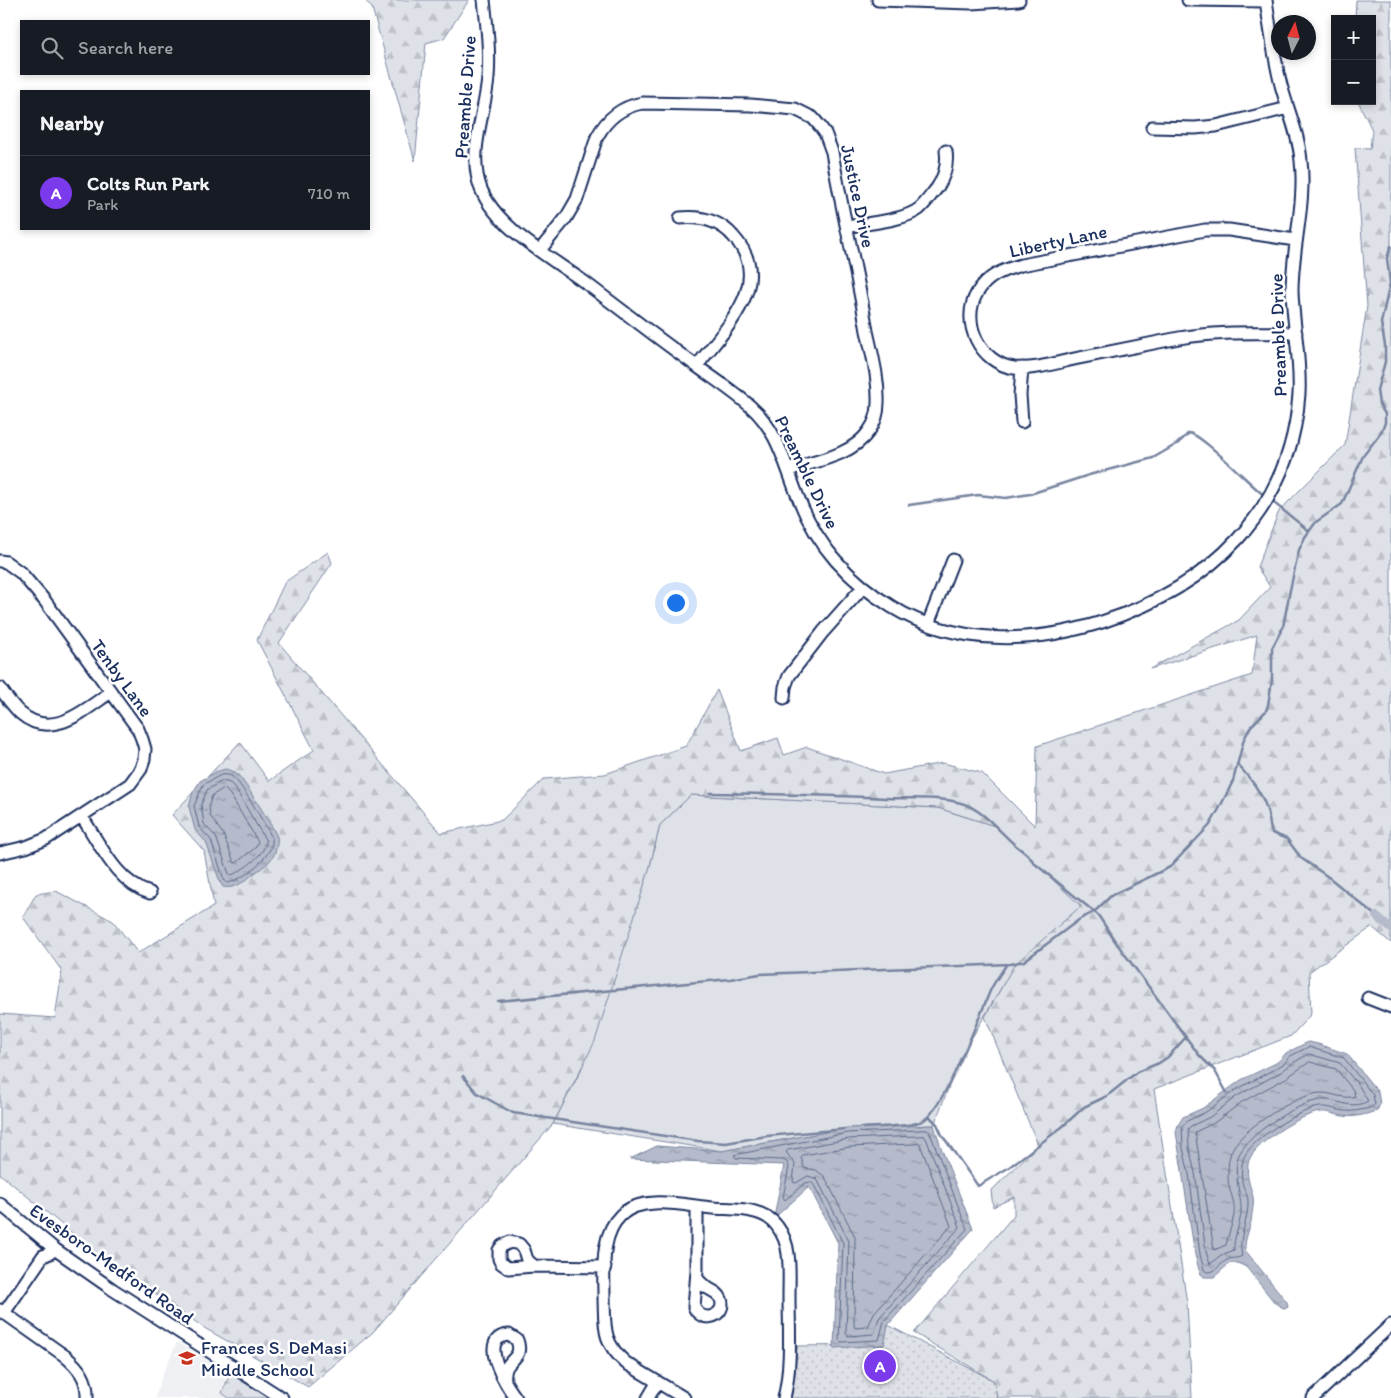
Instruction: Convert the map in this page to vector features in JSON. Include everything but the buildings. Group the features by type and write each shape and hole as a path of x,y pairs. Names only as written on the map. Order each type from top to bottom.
{"street":[{"name":"Preamble Drive","path":"484,0 488,67 486,94 476,149 478,177 485,196 496,214 516,232 759,414 774,436 800,503 816,534 836,562 863,587 901,612 928,624 959,633 996,638 1033,637 1069,631 1119,616 1176,589 1214,562 1238,540 1255,520 1272,492 1286,461 1296,421 1299,393 1299,366 1292,287 1302,173 1299,147 1277,69 1266,1"},
{"path":"878,0 971,3 1019,0"},
{"path":"1188,0 1266,1"},
{"name":"Justice Drive","path":"540,250 566,218 577,199 597,137 602,128 614,114 632,105 642,103 774,106 795,109 813,118 820,124 829,142 847,227 876,380 878,402 877,412 869,432 855,446 829,457 788,470"},
{"path":"1152,127 1194,128 1216,126 1288,108"},
{"path":"847,227 903,216 919,209 931,196 945,174 947,166 946,151"},
{"path":"680,218 708,219 723,227 742,247 749,265 749,285 743,304 697,366"},
{"name":"Liberty Lane","path":"1296,240 1229,230 1205,230 1021,265 990,277 976,294 972,304 971,326 979,346 986,354 1004,365 1022,368 1206,334 1296,333"},
{"path":"1022,368 1020,395 1022,422"},
{"path":"928,624 953,560"},
{"name":"Tenby Lane","path":"0,561 14,567 32,587 138,729 145,749 141,769 130,784 46,839 26,847 0,853"},
{"path":"784,698 789,676 830,624 863,587"},
{"path":"0,688 20,713 35,722 52,724 69,720 111,692"},
{"path":"82,817 107,856 125,878 138,888 150,893"},
{"path":"1368,998 1391,1007"},
{"name":"Evesboro-Medford Road","path":"0,1204 52,1251 282,1398"},
{"path":"684,1398 626,1363 608,1343 605,1331 604,1267 608,1236 615,1223 628,1209 642,1205 657,1204 754,1211 770,1219 781,1232 787,1247 789,1265 789,1354 788,1378 784,1398"},
{"path":"697,1207 697,1278"},
{"path":"52,1251 50,1260 4,1313 73,1362 84,1377 87,1386 87,1398"},
{"path":"534,1266 604,1267"},
{"path":"1313,1398 1391,1325"},
{"path":"505,1380 516,1398"},
{"path":"648,1398 657,1382"}],"shaded area":[{"name":"Frances S. DeMasi Middle School","path":"177,1342 230,1374 222,1393 229,1398 155,1398 162,1376"}],"green space":[{"path":"365,0 469,0 444,38 426,43 415,161 372,8"},
{"path":"1356,0 1391,0 1391,943 1372,927 1309,972 1311,1014 1291,1036 1154,1089 1187,1303 1192,1398 997,1398 994,1381 914,1333 1014,1215 1014,1197 993,1207 991,1191 1038,1145 985,1017 1014,965 1081,906 995,826 938,808 691,795 660,825 649,870 595,1041 553,1124 373,1332 308,1387 206,1329 99,1255 0,1174 0,1014 55,1018 62,971 23,917 36,894 56,891 113,921 138,953 214,906 204,851 172,815 240,742 269,781 314,750 257,640 285,582 328,552 332,563 279,643 441,833 502,820 544,779 605,774 686,746 717,690 741,751 778,738 784,755 807,747 884,774 943,763 982,773 1035,826 1037,746 1252,675 1257,635 1150,669 1239,620 1270,587 1257,567 1279,511 1345,445 1367,306 1355,148 1370,149 1372,130 1360,105 1376,105 1376,15 1355,15"},
{"path":"691,795 938,808 995,826 1082,906 1014,966 960,1058 934,1125 848,1128 722,1151 553,1124 581,1070 649,870 660,825"},
{"path":"888,1325 994,1381 997,1398 791,1398 797,1346 883,1345"},
{"path":"230,1374 269,1398 229,1398 222,1393"}],"water":[{"path":"225,769 238,775 253,795 275,832 277,846 273,857 242,883 223,887 206,842 195,830 189,807 193,792 200,781"},
{"path":"1308,1042 1347,1054 1378,1092 1380,1104 1377,1111 1360,1115 1347,1116 1324,1112 1302,1118 1267,1139 1251,1156 1248,1164 1248,1173 1253,1203 1245,1250 1287,1302 1288,1307 1285,1309 1275,1303 1246,1267 1238,1263 1230,1263 1214,1277 1204,1277 1200,1273 1195,1255 1176,1132 1183,1117 1203,1108 1241,1080 1276,1063 1286,1053"},
{"path":"934,1125 973,1229 888,1325 884,1345 834,1348 838,1243 809,1187 774,1218 784,1165 630,1159 657,1146 722,1151 848,1128"}],"waterway":[{"path":"498,1001 730,979 760,974 1010,964 1024,961 1080,919 1094,912 1112,895 1170,867 1210,825 1233,781 1244,739 1251,726 1266,711 1272,680 1272,648 1283,627 1299,550 1305,537 1316,522 1342,504 1363,456 1380,434 1385,423 1385,414 1379,404 1377,390 1385,362 1385,345 1381,323 1390,283 1387,258 1391,246"},
{"path":"909,505 978,495 1006,498 1030,494 1089,475 1153,458 1177,444 1189,433 1205,442 1265,496"},
{"path":"1269,499 1309,531"},
{"path":"1237,764 1262,797 1272,833 1287,839 1301,858 1331,879 1376,916"},
{"path":"710,793 933,799 961,803 976,810 1028,855 1034,863 1098,915 1199,1055 1215,1071 1227,1093"},
{"path":"1376,916 1391,929"},
{"path":"863,1128 918,1123 932,1112 951,1081 992,988 1006,965"},
{"path":"929,1116 937,1124 942,1135 978,1186 1008,1168 1062,1127 1084,1107 1107,1096 1137,1072 1168,1057 1186,1037"},
{"path":"463,1076 477,1093 513,1113 698,1141 726,1143 767,1136 845,1129"}],"place":[{"name":"Frances S. DeMasi Middle School","path":"187,1358"},
{"name":"Colts Run Park","path":"880,1366"}]}
